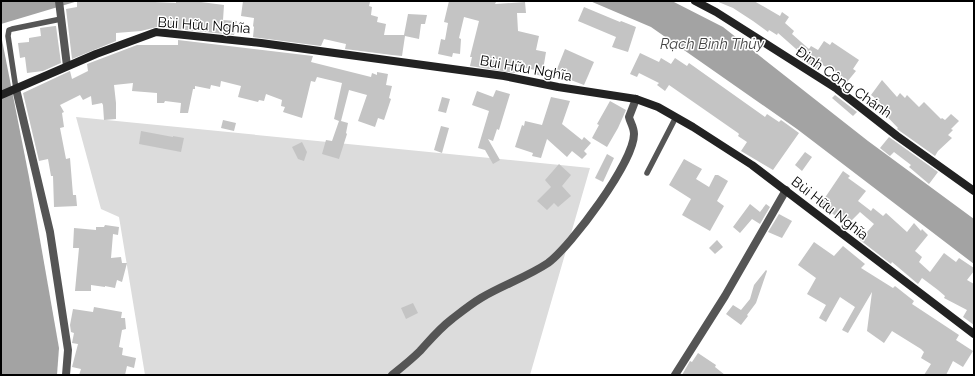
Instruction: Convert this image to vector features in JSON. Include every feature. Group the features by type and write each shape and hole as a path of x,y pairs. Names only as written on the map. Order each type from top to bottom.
{"main road":[{"name":"Đinh Công Chánh","path":"696,1 716,12 837,89 897,136 974,191"},
{"name":"Bùi Hữu Nghĩa","path":"1,95 67,66 156,32 261,43 504,76 558,87 636,99 658,107 694,127 752,165 974,334"}],"street":[{"path":"59,1 67,66"},
{"path":"14,90 50,232 68,350 66,375"},
{"path":"392,375 412,359 437,331 451,319 481,298 541,268 559,254 568,244 624,164 634,134 634,129 629,117 636,99"},
{"path":"675,375 725,296 786,190"}],"lane":[{"path":"14,90 8,36 10,30 61,19"},
{"path":"647,173 676,117"}],"shaded area":[{"path":"76,117 590,168 530,375 145,375 119,217 101,209"}],"water":[{"path":"1,1 78,1 1,24"},
{"name":"Rạch Bình Thủy","path":"590,1 672,1 723,27 868,141 974,219 974,264 797,129 651,27"},
{"path":"1,35 29,177 59,348 57,375 1,375"}],"building":[{"path":"155,1 176,3 176,1 201,1 224,5 223,20 237,21 234,35 157,27 141,31 116,33 116,41 72,59 66,9 77,7 77,2"},
{"path":"243,1 370,2 369,6 372,7 371,15 378,17 377,22 386,24 384,35 404,35 408,14 427,15 425,24 421,24 419,39 405,36 402,56 345,49 346,44 324,39 321,46 253,37 254,18 241,16"},
{"path":"449,1 492,1 496,2 495,4 525,2 526,13 517,13 518,31 539,36 536,50 546,52 542,76 534,74 535,70 517,66 515,73 470,66 472,57 470,57 479,21 464,17 459,38 461,39 460,54 453,53 452,57 438,54 441,39 445,40 448,23 444,22"},
{"path":"716,1 754,1 780,16 782,12 789,17 785,23 794,31 792,34 809,49 811,46 818,50 824,41 830,45 832,42 859,60 853,69 856,71 847,82 830,68 829,69 821,64 819,71 802,60 804,56 778,33 777,35 769,30 768,32 733,8"},
{"path":"584,7 636,27 628,52 612,47 616,37 578,21"},
{"path":"56,26 61,63 43,71 27,73 25,57 20,58 18,43 29,42 29,38 41,36 40,28"},
{"path":"178,40 313,56 311,62 371,77 372,73 377,75 377,72 388,74 386,85 392,86 389,98 391,99 384,120 378,118 375,127 358,121 367,95 349,90 341,121 348,123 347,134 339,159 322,154 326,140 332,141 339,121 334,119 342,83 317,77 315,82 311,81 302,118 283,112 285,107 281,106 282,100 266,94 264,101 259,100 258,102 238,97 241,86 221,81 220,87 211,85 210,89 195,86 188,113 180,113 181,103 165,101 164,103 157,103 157,93 132,91 133,83 114,85 116,119 104,120 102,103 92,105 91,96 83,100 80,95 60,105 64,112 62,113 64,127 60,128 66,159 70,158 73,195 76,195 77,206 54,207 53,176 51,176 48,159 39,161 23,93 70,71 72,79 88,71 87,64 137,45 178,45"},
{"path":"565,49 594,62 584,85 555,74"},
{"path":"640,53 659,62 661,58 671,64 675,58 687,66 689,63 765,117 767,114 779,122 781,120 799,133 773,170 741,151 747,142 738,136 738,133 669,85 665,91 657,85 659,83 639,73 637,77 630,74"},
{"path":"882,80 897,97 900,93 905,98 907,95 919,107 924,102 941,119 942,118 945,120 951,114 959,121 951,129 953,130 948,135 952,138 938,151 935,156 897,129 898,128 876,105 880,102 871,95"},
{"path":"496,90 510,94 499,130 497,129 493,141 488,139 500,160 493,164 485,150 478,148 489,111 472,105 477,91 493,97"},
{"path":"835,95 857,112 853,116 832,98"},
{"path":"442,97 450,99 446,113 438,111"},
{"path":"551,97 570,101 562,124 582,140 584,137 591,143 584,151 587,154 582,159 572,151 567,157 547,139 541,158 532,156 533,153 515,147 522,125 524,126 525,121 542,125"},
{"path":"610,101 626,110 607,147 592,138 599,125 597,124"},
{"path":"223,120 236,123 234,131 221,128"},
{"path":"441,126 449,128 442,153 434,150"},
{"path":"141,131 184,138 181,152 139,144"},
{"path":"889,137 938,172 929,184 909,167 911,165 894,152 890,156 880,148"},
{"path":"302,142 307,152 304,161 298,159 292,147"},
{"path":"805,152 812,157 802,171 795,165"},
{"path":"607,154 614,158 603,182 595,178"},
{"path":"684,159 702,169 696,179 709,187 715,175 718,175 728,181 717,201 724,206 710,231 682,215 691,199 669,185"},
{"path":"559,164 571,175 562,186 571,196 558,207 554,203 547,210 537,201 551,187 545,180"},
{"path":"843,171 850,176 848,178 866,191 858,201 871,211 873,208 883,216 886,213 907,232 914,223 921,231 922,229 928,235 915,251 922,257 919,262 930,272 944,253 956,262 959,258 974,268 974,271 967,280 974,284 974,325 963,317 967,310 944,298 945,296 922,278 918,284 892,262 891,264 860,240 874,224 860,212 850,222 846,218 843,221 820,205"},
{"path":"750,204 760,212 766,204 770,207 760,224 752,219 740,233 733,227"},
{"path":"779,214 792,221 782,238 768,232"},
{"path":"105,225 119,227 118,235 113,234 111,258 121,257 122,263 127,263 122,282 117,280 115,288 91,285 91,291 75,291 79,248 73,248 74,228 96,230 96,227 104,227"},
{"path":"717,240 723,247 715,254 709,248"},
{"path":"814,242 834,256 843,246 865,264 861,268 893,288 895,286 914,301 912,304 959,335 956,340 973,351 963,367 953,361 946,375 924,375 931,364 921,358 924,352 921,349 892,331 884,343 867,331 872,292 848,333 842,330 855,307 840,297 826,322 819,318 826,305 807,294 816,278 798,265"},
{"path":"766,270 767,271 756,303 741,325 726,314 733,305 741,310 750,299 754,285"},
{"path":"413,303 418,313 406,319 401,308"},
{"path":"94,307 122,312 121,318 125,318 126,329 122,330 119,347 123,348 122,355 136,358 134,368 127,366 125,375 79,375 81,369 72,367 78,344 72,343 74,333 71,332 70,325 73,309 93,312"},
{"path":"698,353 716,365 715,367 725,375 682,375 690,361 692,362"}]}
